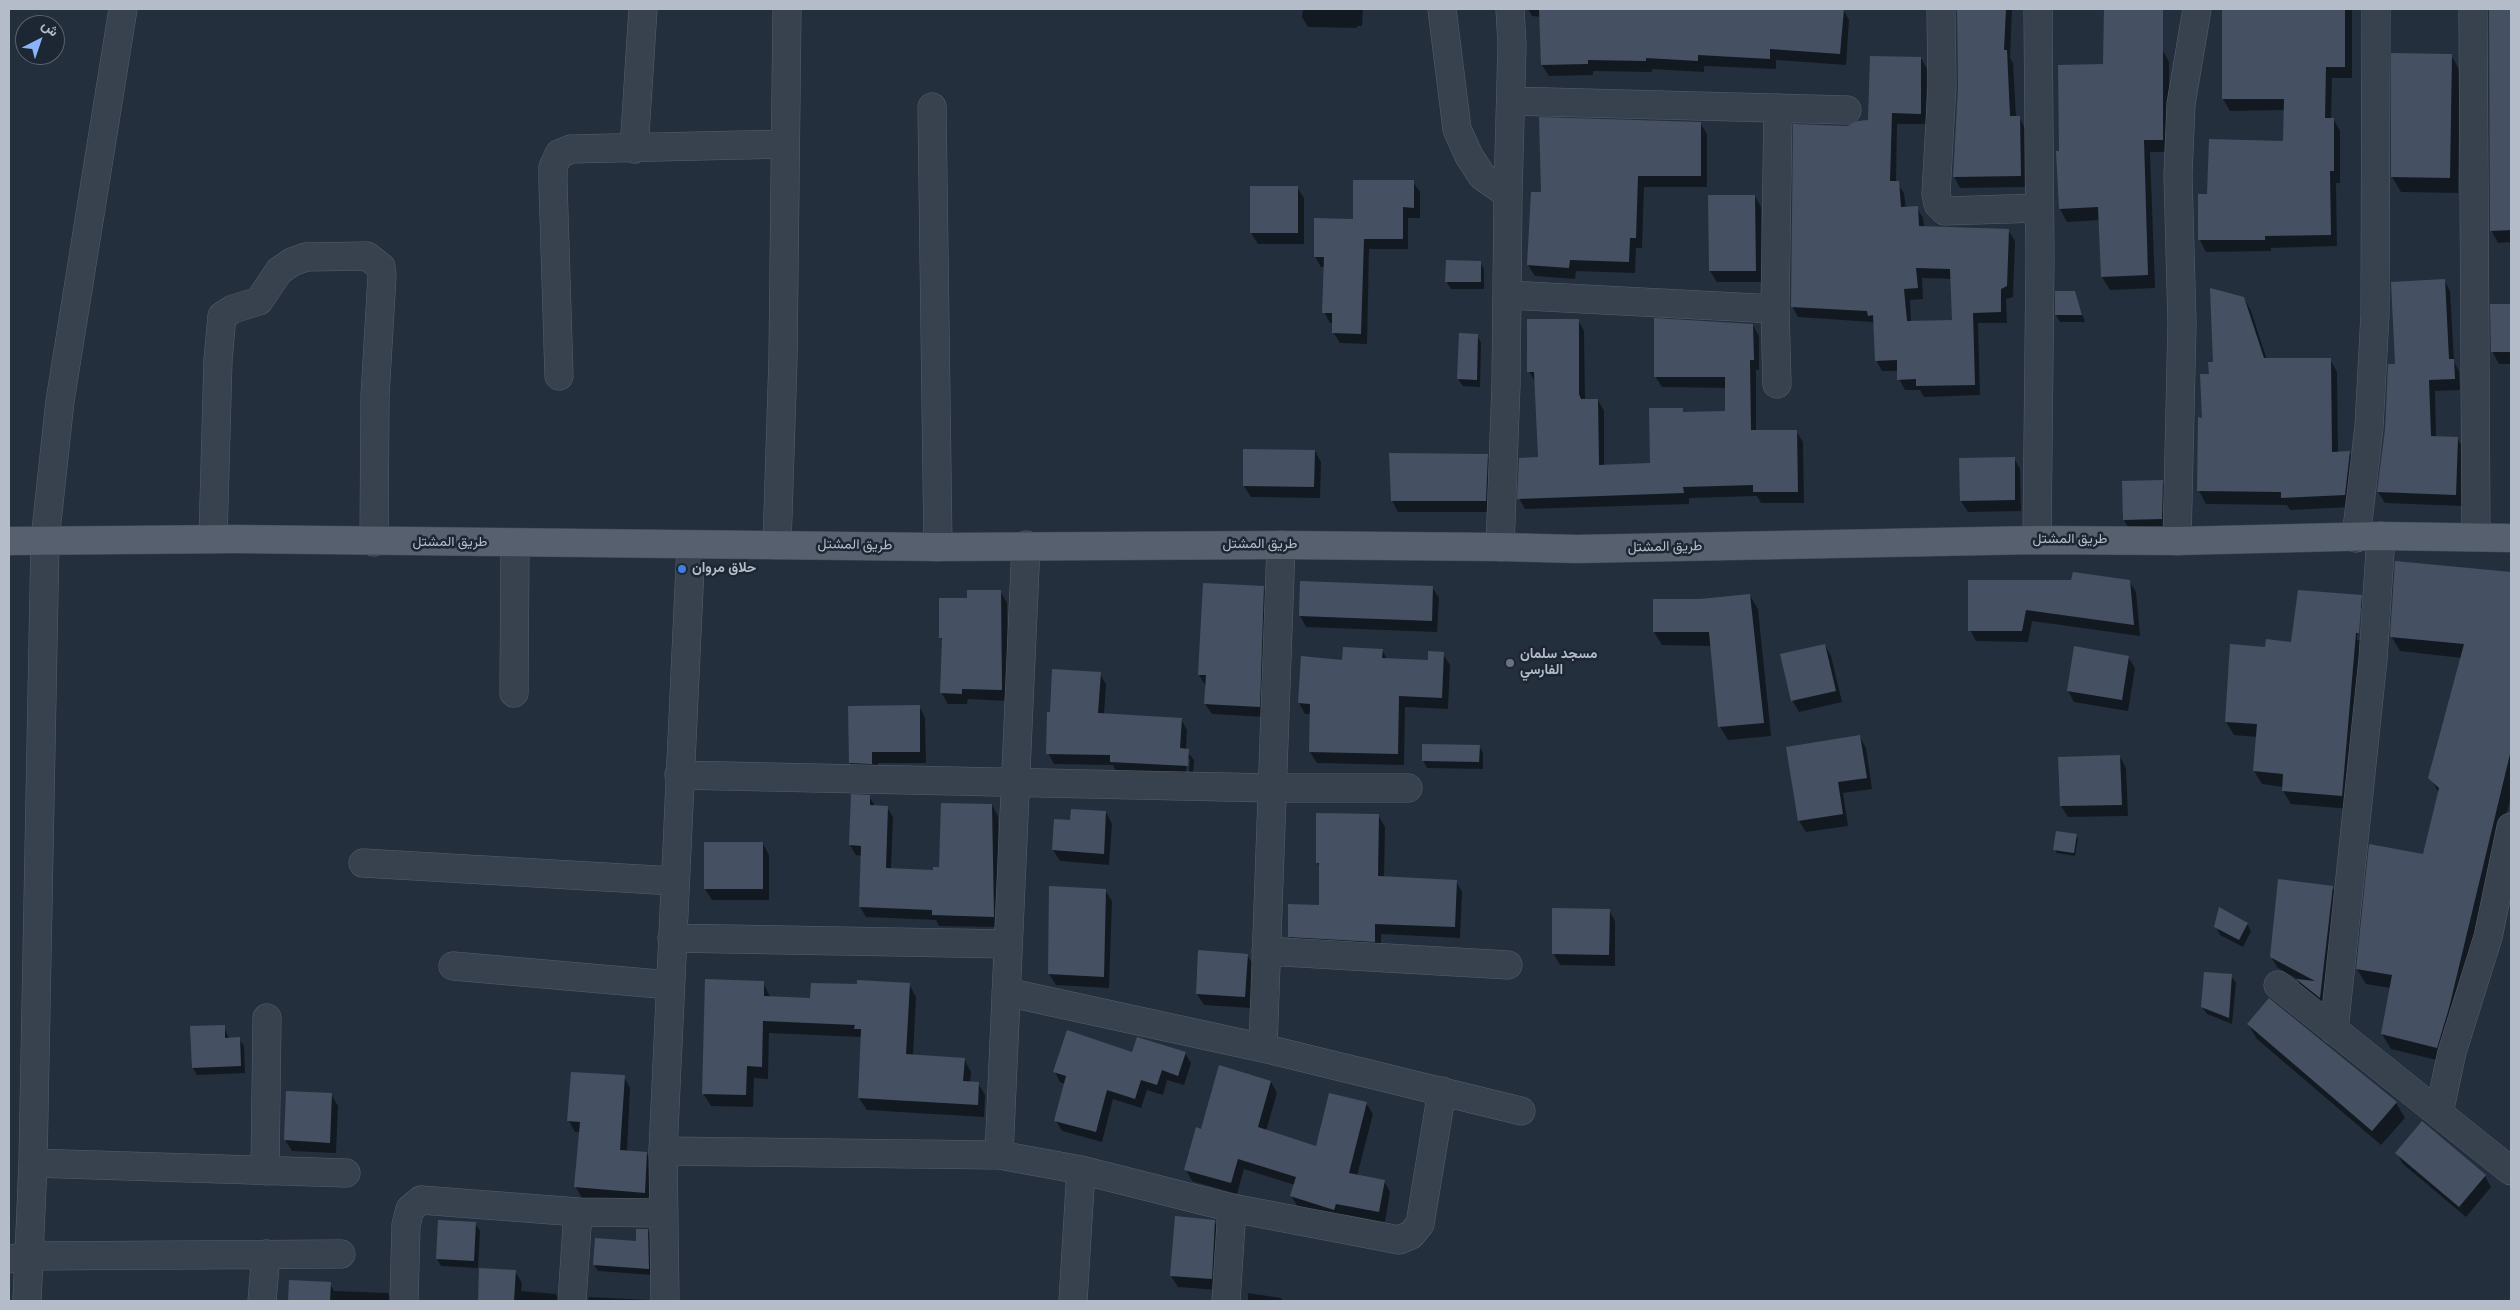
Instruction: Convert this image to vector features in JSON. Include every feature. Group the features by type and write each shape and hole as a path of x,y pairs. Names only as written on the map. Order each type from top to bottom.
{"main road":[{"name":"طريق المشتل","path":"9,541 213,539 938,547 1281,545 1500,546 1577,549 2037,540 2177,542 2369,537 2476,536 2511,538"}],"street":[{"path":"27,1301 19,1257 33,1163 45,540 60,401 123,9"},
{"path":"634,149 642,9"},
{"path":"777,545 783,358 787,9"},
{"path":"1442,9 1457,129 1469,156 1482,176 1508,194"},
{"path":"1500,546 1508,295 1508,194 1511,101 1510,9"},
{"path":"1941,9 1942,86 1936,194 1938,204 1945,211 2040,208"},
{"path":"2037,540 2040,208 2038,9"},
{"path":"2177,542 2182,324 2178,175 2181,104 2197,9"},
{"path":"2334,1030 2373,658 2369,537 2369,427 2375,314 2376,9"},
{"path":"2473,9 2476,536"},
{"path":"1511,101 1847,110"},
{"path":"932,107 938,547"},
{"path":"1778,108 1775,309 1778,384"},
{"path":"558,376 553,167 559,154 571,149 785,144"},
{"path":"213,539 218,360 222,316 233,309 249,306 259,301 279,271 292,262 306,257 367,256 381,267 382,276 375,396 374,542"},
{"path":"1508,295 1775,309"},
{"path":"514,693 515,543"},
{"path":"665,1301 663,1150 691,545"},
{"path":"1000,1155 1026,545"},
{"path":"1263,1048 1281,545"},
{"path":"679,774 1272,788 1408,788"},
{"path":"2439,1114 2452,1052 2488,937 2511,827"},
{"path":"363,863 674,881"},
{"path":"672,938 1008,944"},
{"path":"1266,951 1508,965"},
{"path":"453,966 670,985"},
{"path":"2278,986 2511,1171"},
{"path":"1006,992 1263,1048 1521,1111"},
{"path":"265,1171 267,1018"},
{"path":"663,1150 1000,1155 1081,1170 1232,1208 1399,1240 1411,1235 1420,1224 1442,1091"},
{"path":"33,1163 346,1173"},
{"path":"1072,1301 1081,1170"},
{"path":"404,1301 406,1225 410,1209 421,1200 578,1212 664,1213"},
{"path":"1226,1301 1232,1208"},
{"path":"572,1301 578,1212"},
{"path":"262,1301 266,1254"},
{"path":"19,1257 341,1254"}],"building":[{"path":"1539,9 1844,9 1840,54 1770,49 1770,59 1698,55 1698,61 1646,58 1646,61 1588,60 1588,64 1541,65"},
{"path":"1957,9 2006,9 2004,50 2007,50 2010,116 2020,116 2021,176 1953,177 1958,86"},
{"path":"2104,9 2163,9 2163,140 2144,140 2148,275 2101,277 2098,207 2059,209 2056,151 2059,151 2058,65 2103,64"},
{"path":"2222,9 2345,9 2345,67 2326,67 2325,118 2334,118 2334,171 2330,171 2331,235 2265,236 2265,240 2198,240 2198,194 2207,194 2209,139 2283,141 2284,99 2222,99"},
{"path":"2489,9 2511,9 2511,230 2490,231"},
{"path":"2391,53 2452,54 2450,178 2391,177"},
{"path":"1870,56 1921,57 1921,114 1892,113 1890,181 1899,181 1901,207 1918,206 1919,226 2009,229 2007,286 2001,289 2001,312 1973,313 1975,385 1916,386 1916,379 1897,380 1897,360 1875,361 1873,315 1868,316 1867,311 1791,307 1793,124 1847,126 1858,121 1868,120","holes":["1916,268 1950,269 1952,320 1907,321 1904,289 1918,288"]},
{"path":"1539,117 1701,122 1701,176 1638,176 1636,238 1630,238 1629,262 1570,260 1569,268 1527,265 1531,192 1541,192"},
{"path":"1353,180 1414,180 1414,208 1403,207 1403,239 1364,239 1361,334 1332,333 1332,313 1322,313 1324,257 1314,257 1314,218 1353,219"},
{"path":"1250,186 1298,186 1298,233 1250,233"},
{"path":"1708,195 1755,195 1756,271 1709,271"},
{"path":"1446,260 1481,261 1481,282 1445,282"},
{"path":"2445,279 2449,359 2454,359 2455,379 2429,380 2431,436 2458,437 2456,495 2377,492 2385,429 2388,364 2395,364 2391,282"},
{"path":"2210,288 2244,297 2264,358 2331,358 2332,452 2350,451 2345,495 2281,498 2281,492 2197,491 2198,417 2202,418 2200,374 2209,374 2208,362 2213,362"},
{"path":"2055,291 2075,291 2082,315 2055,315"},
{"path":"2490,304 2511,304 2511,352 2491,352"},
{"path":"1654,318 1753,324 1754,360 1750,360 1751,430 1797,430 1798,492 1753,492 1753,485 1683,487 1684,493 1517,499 1519,458 1538,457 1534,372 1527,372 1527,319 1579,319 1579,394 1581,399 1598,399 1599,465 1650,463 1649,408 1683,408 1683,412 1725,411 1725,377 1654,377"},
{"path":"1459,333 1478,334 1477,380 1457,379"},
{"path":"1243,449 1315,450 1314,487 1243,486"},
{"path":"1389,453 1488,454 1486,501 1391,501"},
{"path":"2015,457 2015,500 1960,501 1959,458"},
{"path":"2163,480 2162,519 2123,520 2122,481"},
{"path":"2395,561 2511,572 2511,750 2449,1008 2437,1048 2381,1034 2392,975 2356,969 2369,844 2423,854 2439,788 2428,778 2464,644 2390,637"},
{"path":"2073,572 2130,580 2134,625 2026,610 2022,631 1968,631 1968,580 2071,580"},
{"path":"1300,581 1433,586 1432,621 1299,616"},
{"path":"1203,583 1264,586 1260,707 1204,704 1206,675 1198,675"},
{"path":"967,590 1001,590 1002,690 962,689 962,694 940,693 942,638 939,638 939,598 967,598"},
{"path":"2298,590 2362,595 2359,633 2356,633 2342,796 2282,791 2283,774 2253,771 2257,724 2225,722 2230,644 2265,647 2266,639 2291,642"},
{"path":"1750,594 1764,723 1718,727 1709,632 1653,632 1653,599 1700,599"},
{"path":"1825,644 1836,691 1791,701 1780,654"},
{"path":"2074,646 2129,656 2122,700 2067,691"},
{"path":"1343,647 1383,649 1382,658 1428,660 1428,651 1444,652 1442,698 1399,696 1398,754 1309,752 1310,704 1298,703 1301,656 1342,660"},
{"path":"1052,669 1101,672 1098,713 1182,718 1180,748 1189,749 1188,766 1110,762 1110,755 1046,754 1047,712 1050,712"},
{"path":"920,705 920,752 872,752 872,764 849,763 848,706"},
{"path":"1860,735 1867,778 1838,782 1843,814 1798,821 1786,747"},
{"path":"1422,744 1480,745 1479,762 1422,761"},
{"path":"2120,755 2122,805 2060,806 2058,757"},
{"path":"851,794 870,795 870,805 888,806 886,868 933,870 933,867 939,867 941,803 992,804 994,917 932,915 932,910 859,907 861,846 849,845"},
{"path":"1071,809 1106,811 1104,854 1052,850 1054,819 1070,820"},
{"path":"1316,813 1379,814 1378,876 1457,880 1455,927 1375,924 1375,942 1288,937 1288,904 1319,905 1319,863 1316,863"},
{"path":"2056,831 2077,834 2074,853 2053,850"},
{"path":"704,842 763,842 763,889 704,889"},
{"path":"2278,879 2333,886 2320,998 2296,979 2315,981 2270,957"},
{"path":"1049,886 1106,889 1104,977 1048,974"},
{"path":"2219,907 2248,923 2239,940 2214,927"},
{"path":"1552,908 1610,909 1609,955 1552,954"},
{"path":"1198,950 1248,954 1245,997 1196,994"},
{"path":"2204,972 2232,974 2229,1018 2201,1007"},
{"path":"705,979 764,981 764,996 810,998 811,983 857,984 857,980 910,983 906,1054 965,1058 963,1081 979,1082 978,1105 858,1098 861,1029 854,1029 855,1025 763,1021 762,1067 747,1066 746,1095 702,1094"},
{"path":"2269,998 2397,1102 2372,1131 2247,1024"},
{"path":"225,1025 225,1038 240,1037 241,1066 192,1068 190,1026"},
{"path":"1067,1030 1132,1052 1137,1037 1186,1052 1178,1076 1162,1070 1157,1085 1141,1080 1135,1099 1107,1090 1096,1132 1054,1121 1066,1076 1053,1072"},
{"path":"1219,1065 1271,1081 1258,1127 1316,1146 1329,1093 1367,1102 1349,1173 1385,1180 1379,1212 1336,1204 1334,1210 1290,1196 1296,1177 1238,1159 1231,1183 1184,1170 1196,1127 1201,1129"},
{"path":"571,1072 625,1075 620,1150 647,1152 645,1193 574,1187 580,1122 567,1121"},
{"path":"286,1091 332,1093 330,1143 284,1140"},
{"path":"2422,1121 2486,1175 2459,1207 2395,1153"},
{"path":"1175,1216 1215,1220 1212,1279 1170,1276"},
{"path":"438,1220 476,1222 474,1261 436,1259"},
{"path":"636,1229 648,1229 649,1269 593,1265 595,1238 636,1241"},
{"path":"479,1268 516,1270 514,1301 478,1301"},
{"path":"289,1280 331,1282 330,1301 288,1301"}],"place":[{"name":"حلاق مروان","path":"682,569"},
{"name":"مسجد سلمان الفارسي","path":"1510,663"}]}
